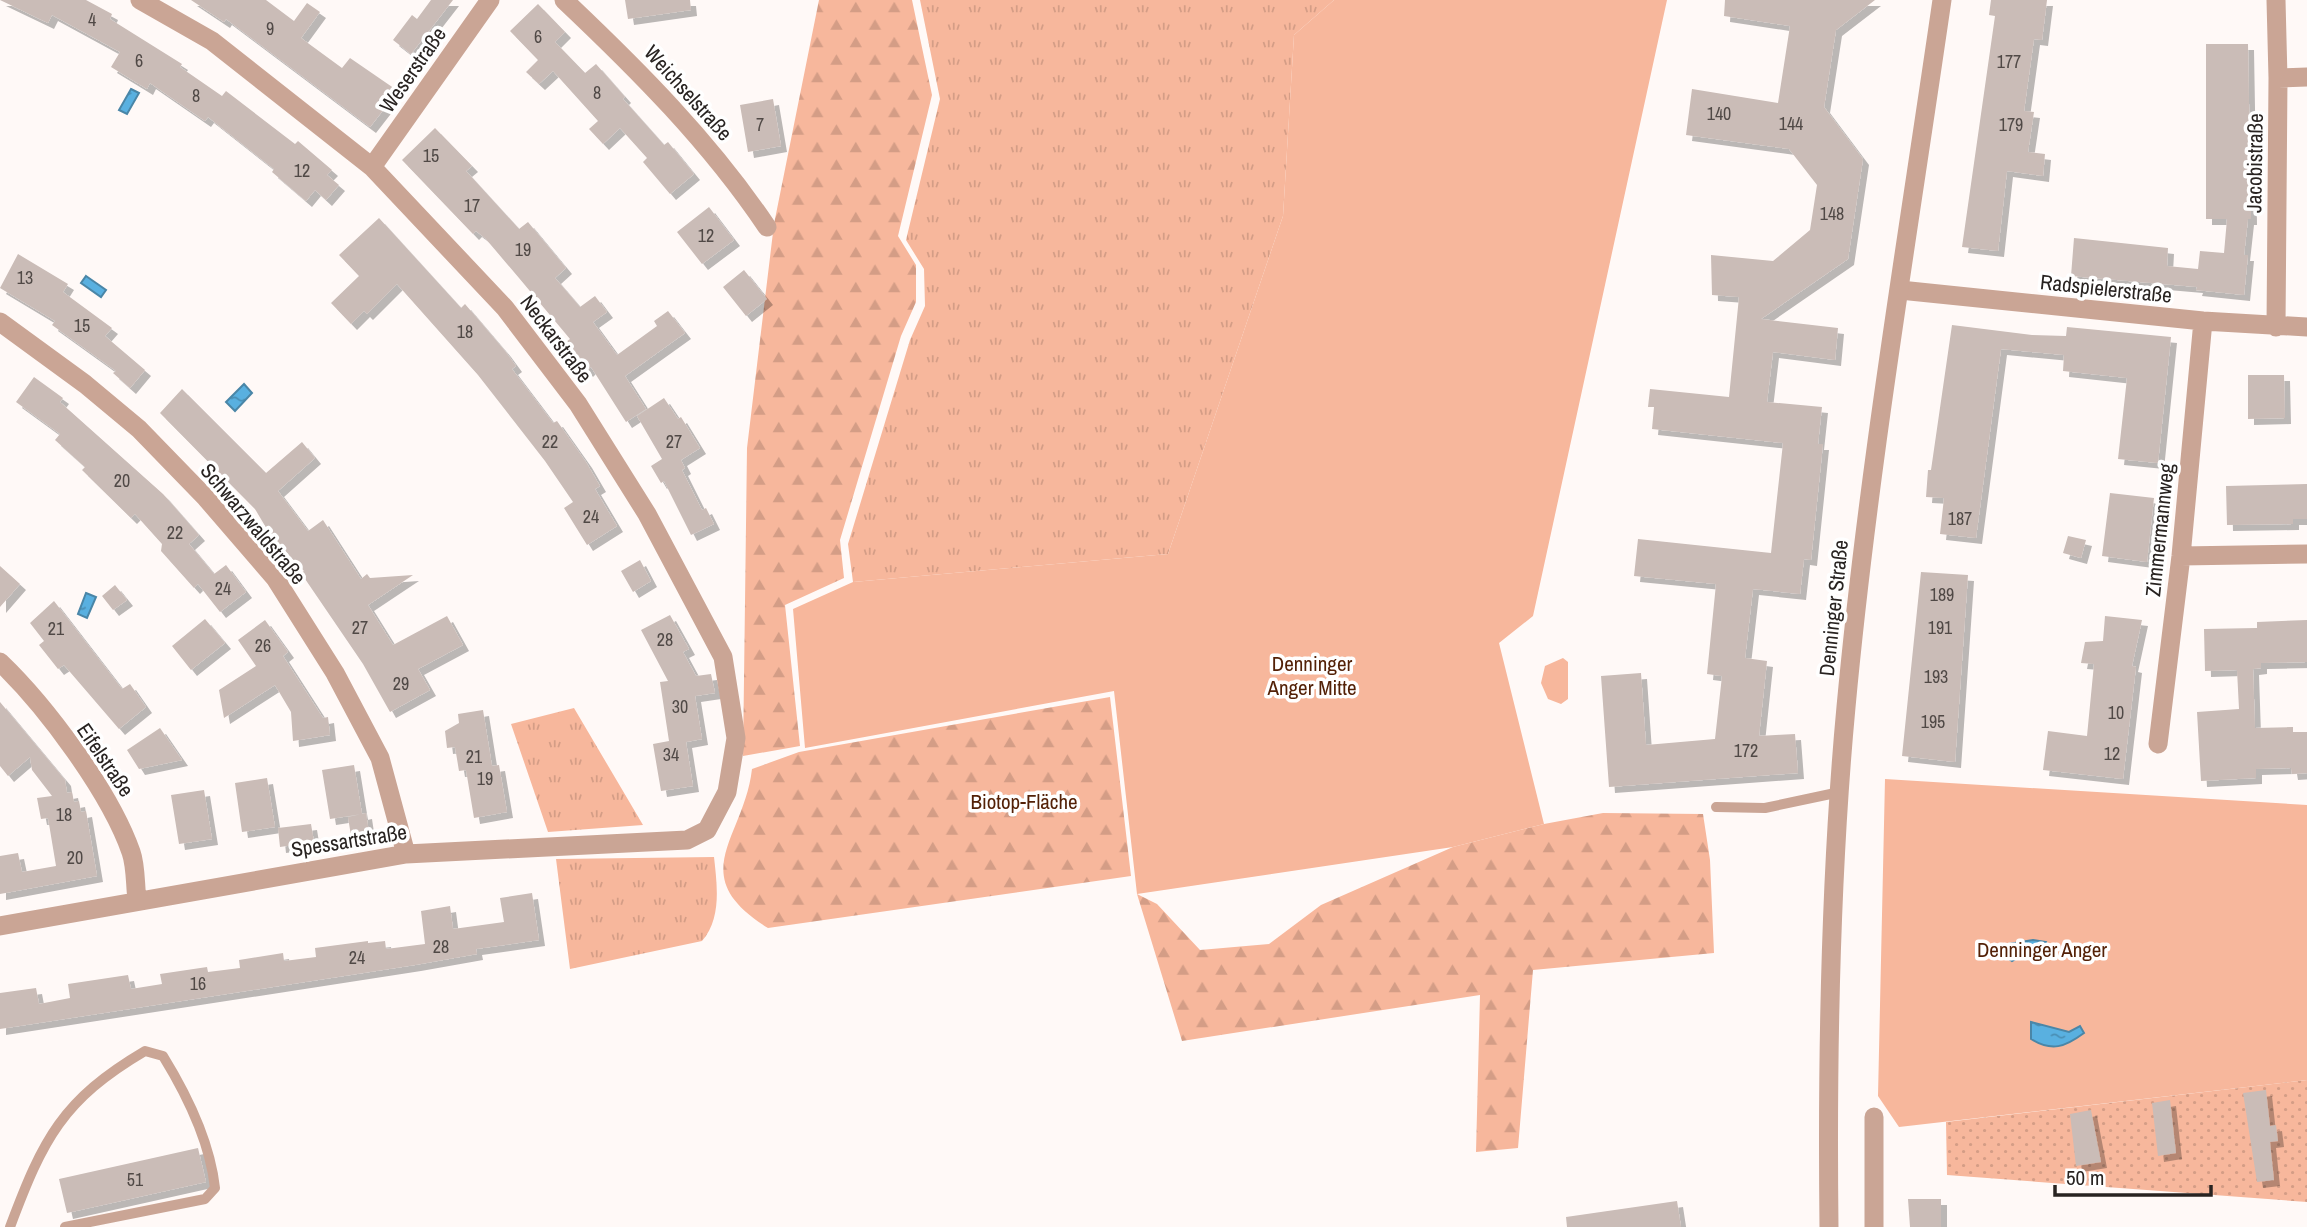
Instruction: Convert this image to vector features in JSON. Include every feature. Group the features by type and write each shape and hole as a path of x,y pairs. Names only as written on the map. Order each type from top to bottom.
{"street":[{"name":"Neckarstraße","path":"140,0 212,41 372,167 505,308 578,404 647,514 723,657 736,738 727,792 707,830"},
{"name":"Weserstraße","path":"372,167 490,0"},
{"name":"Weichselstraße","path":"564,0 631,63 734,178 767,227"},
{"name":"Denninger Straße","path":"1829,1227 1832,957 1840,792 1863,548 1942,0"},
{"name":"Jacobistraße","path":"2276,0 2276,327"},
{"path":"2278,78 2307,77"},
{"name":"Radspielerstraße","path":"1900,290 2203,321 2307,327"},
{"name":"Zimmermannweg","path":"2158,744 2181,556 2203,321"},
{"name":"Schwarzwaldstraße","path":"0,322 85,384 139,429 206,498 275,578 335,673 380,758 406,854"},
{"path":"2181,556 2307,554"},
{"name":"Eifelstraße","path":"0,662 50,719 116,818 132,854 137,900"},
{"name":"Spessartstraße","path":"0,926 406,854 688,840 707,830"},
{"path":"1874,1117 1874,1227"}],"lane":[{"path":"1716,807 1765,808 1840,792"},
{"path":"10,1227 28,1179 58,1121 91,1087 122,1065 145,1051 163,1056 176,1077 212,1159 215,1188 205,1199 65,1227"}],"green space":[{"path":"819,0 912,0 932,95 898,236 916,265 916,302 901,336 840,540 844,578 785,605 800,746 743,756 747,448 774,224"},
{"path":"920,0 1334,0 1294,35 1283,216 1168,554 853,582 848,544 910,340 925,306 924,269 906,240 940,99"},
{"name":"Denninger Anger Mitte","path":"1334,0 1667,0 1533,616 1499,643 1544,824 1453,847 1137,894 1114,691 805,748 793,609 853,582 1168,554 1283,216 1294,35"},
{"path":"1563,658 1568,662 1568,699 1561,704 1548,699 1541,683 1545,666"},
{"name":"Biotop-Fläche","path":"1110,697 1131,876 768,928 743,909 729,891 723,873 725,855 747,794 752,769 799,752"},
{"path":"574,708 643,825 548,832 511,724"},
{"name":"Denninger Anger","path":"1885,779 2307,805 2307,1080 1899,1127 1878,1096"},
{"path":"1603,813 1703,814 1710,860 1714,953 1533,970 1518,1148 1476,1152 1480,995 1182,1041 1137,894 1157,904 1200,950 1269,944 1321,905 1453,847 1544,824"},
{"path":"714,857 717,901 713,922 702,941 570,969 556,859"},
{"path":"2307,1080 2307,1202 1947,1175 1946,1122"}],"water":[{"path":"131,89 139,93 127,114 119,110"},
{"path":"86,276 106,290 101,297 81,283"},
{"path":"244,384 252,393 235,411 226,402"},
{"path":"86,593 96,597 87,618 78,614"},
{"path":"2033,940 2046,942 2044,951 2028,952 2012,961 2002,954 2009,944"},
{"path":"2031,1022 2069,1032 2080,1026 2084,1033 2071,1042 2045,1046 2031,1039"}],"building":[{"path":"0,0 86,0 112,14 110,19 182,64 180,67 222,96 226,91 295,144 298,141 332,170 327,175 339,185 326,200 315,190 306,201 272,172 274,169 208,117 205,121 150,83 147,89 111,67 120,52 52,15 48,23"},
{"path":"191,0 266,0 294,21 307,3 320,12 301,38 342,68 350,58 398,91 370,127 226,19 224,22"},
{"path":"431,0 453,0 411,54 393,40 412,15 417,19"},
{"path":"625,0 690,0 691,10 628,19"},
{"path":"1725,0 1875,0 1836,30 1824,107 1863,159 1848,259 1761,319 1838,328 1835,360 1773,352 1767,402 1822,407 1818,444 1823,444 1811,560 1804,559 1800,594 1753,589 1745,658 1767,661 1759,736 1795,734 1798,773 1609,787 1601,676 1641,673 1646,745 1715,739 1722,676 1707,674 1716,584 1634,576 1638,539 1771,553 1783,443 1652,429 1654,407 1648,407 1650,389 1729,397 1739,297 1712,295 1711,255 1773,261 1810,230 1817,185 1789,149 1686,135 1692,89 1778,103 1790,26 1724,16"},
{"path":"1991,0 2047,0 2042,40 2034,39 2024,111 2034,112 2028,152 2045,154 2043,176 2007,171 1998,251 1962,247 1995,16 1989,15"},
{"path":"538,4 565,32 555,42 585,73 596,64 625,97 623,99 664,145 668,142 694,174 670,194 643,162 647,158 620,128 603,144 589,129 598,121 553,71 539,84 526,72 538,60 510,31"},
{"path":"2206,44 2248,44 2251,219 2248,219 2244,255 2248,255 2244,295 2196,290 2197,287 2071,276 2074,238 2168,248 2167,266 2198,269 2200,251 2224,253 2227,219 2206,219"},
{"path":"773,99 781,146 748,152 740,105"},
{"path":"435,128 472,166 466,171 519,229 528,222 566,268 555,278 580,307 595,296 607,312 593,322 617,355 657,326 654,321 668,311 685,333 625,376 646,409 626,422 591,367 587,371 566,342 570,339 485,238 476,231 473,234 402,160"},
{"path":"709,207 734,240 702,264 677,232"},
{"path":"379,218 461,308 465,304 505,351 516,366 512,369 553,423 557,421 586,462 600,486 595,489 617,526 587,545 564,508 573,502 545,461 478,375 397,284 367,314 364,311 351,324 331,303 359,276 339,255"},
{"path":"18,254 68,284 63,292 112,328 105,336 145,370 130,388 113,373 116,371 52,325 55,321 0,288"},
{"path":"744,270 767,299 746,316 723,287"},
{"path":"1952,325 2032,335 2066,336 2067,327 2171,337 2158,463 2118,459 2127,378 2063,371 2064,355 2001,349 1976,538 1940,534 1944,498 1926,497"},
{"path":"2248,375 2284,375 2285,418 2248,419"},
{"path":"34,377 63,398 60,402 163,494 199,535 189,544 214,574 226,565 246,592 220,612 198,584 194,588 161,551 162,544 135,514 131,518 82,470 85,467 55,440 60,434 16,402"},
{"path":"182,389 266,473 302,442 315,458 278,491 308,531 323,520 361,579 367,574 370,578 413,575 368,605 393,645 447,616 463,645 418,669 430,690 390,712 363,664 301,573 304,571 271,536 255,509 160,413"},
{"path":"664,398 678,419 681,417 700,448 681,460 685,468 682,470 702,510 706,508 714,524 691,535 664,481 661,483 651,466 662,459 637,416"},
{"path":"2307,484 2307,519 2293,519 2293,524 2227,525 2226,486"},
{"path":"2110,493 2154,498 2147,562 2102,556"},
{"path":"2068,536 2086,540 2081,558 2063,553"},
{"path":"640,560 651,581 633,592 621,571"},
{"path":"0,566 20,584 0,607"},
{"path":"1921,572 1968,575 1955,762 1902,756"},
{"path":"115,585 127,600 113,610 102,596"},
{"path":"54,601 122,689 130,684 146,707 119,729 64,665 58,669 39,645 44,641 30,623"},
{"path":"670,615 689,649 683,652 696,676 711,674 715,693 695,696 702,739 686,742 693,786 661,791 653,744 669,741 660,682 668,681 641,630"},
{"path":"2105,616 2142,620 2132,666 2136,667 2123,779 2043,770 2048,731 2087,736 2094,664 2081,663 2085,642 2103,641"},
{"path":"205,619 225,643 191,670 172,646"},
{"path":"265,620 288,652 283,656 323,718 328,717 330,735 293,741 291,712 275,685 224,718 219,690 256,666 238,640"},
{"path":"2307,620 2307,662 2261,663 2261,668 2253,669 2255,728 2293,727 2293,732 2307,732 2307,773 2292,774 2291,768 2256,769 2256,778 2201,781 2197,712 2239,709 2237,670 2205,671 2204,629 2257,628 2257,622"},
{"path":"0,702 65,780 67,793 72,792 74,802 79,801 81,812 86,811 97,876 0,894 0,856 18,853 22,872 56,866 48,818 41,819 37,798 52,796 32,770 30,757 8,776 0,766"},
{"path":"483,710 492,766 499,765 507,812 474,818 466,770 459,771 455,747 447,748 445,731 459,723 458,714"},
{"path":"160,728 182,760 139,769 127,750"},
{"path":"354,765 362,814 330,819 322,770"},
{"path":"267,778 275,827 242,832 235,783"},
{"path":"204,790 212,839 179,844 171,795"},
{"path":"366,813 369,833 351,836 348,817"},
{"path":"311,824 314,842 280,847 278,828"},
{"path":"532,893 539,940 476,949 477,954 415,965 0,1029 0,993 36,988 39,1004 70,998 68,984 128,975 131,989 162,984 160,974 207,967 208,972 240,968 239,960 283,953 284,961 316,957 315,948 368,941 385,941 386,949 425,944 421,911 450,906 453,929 504,922 500,898"},
{"path":"2266,1090 2270,1126 2276,1125 2278,1141 2270,1142 2274,1180 2257,1182 2243,1093"},
{"path":"2170,1100 2176,1153 2158,1156 2152,1103"},
{"path":"2091,1110 2101,1162 2076,1166 2070,1114"},
{"path":"198,1148 206,1182 67,1213 59,1179"},
{"path":"1908,1199 1941,1199 1941,1227 1910,1227"},
{"path":"1677,1201 1681,1227 1567,1227 1566,1217"}]}
